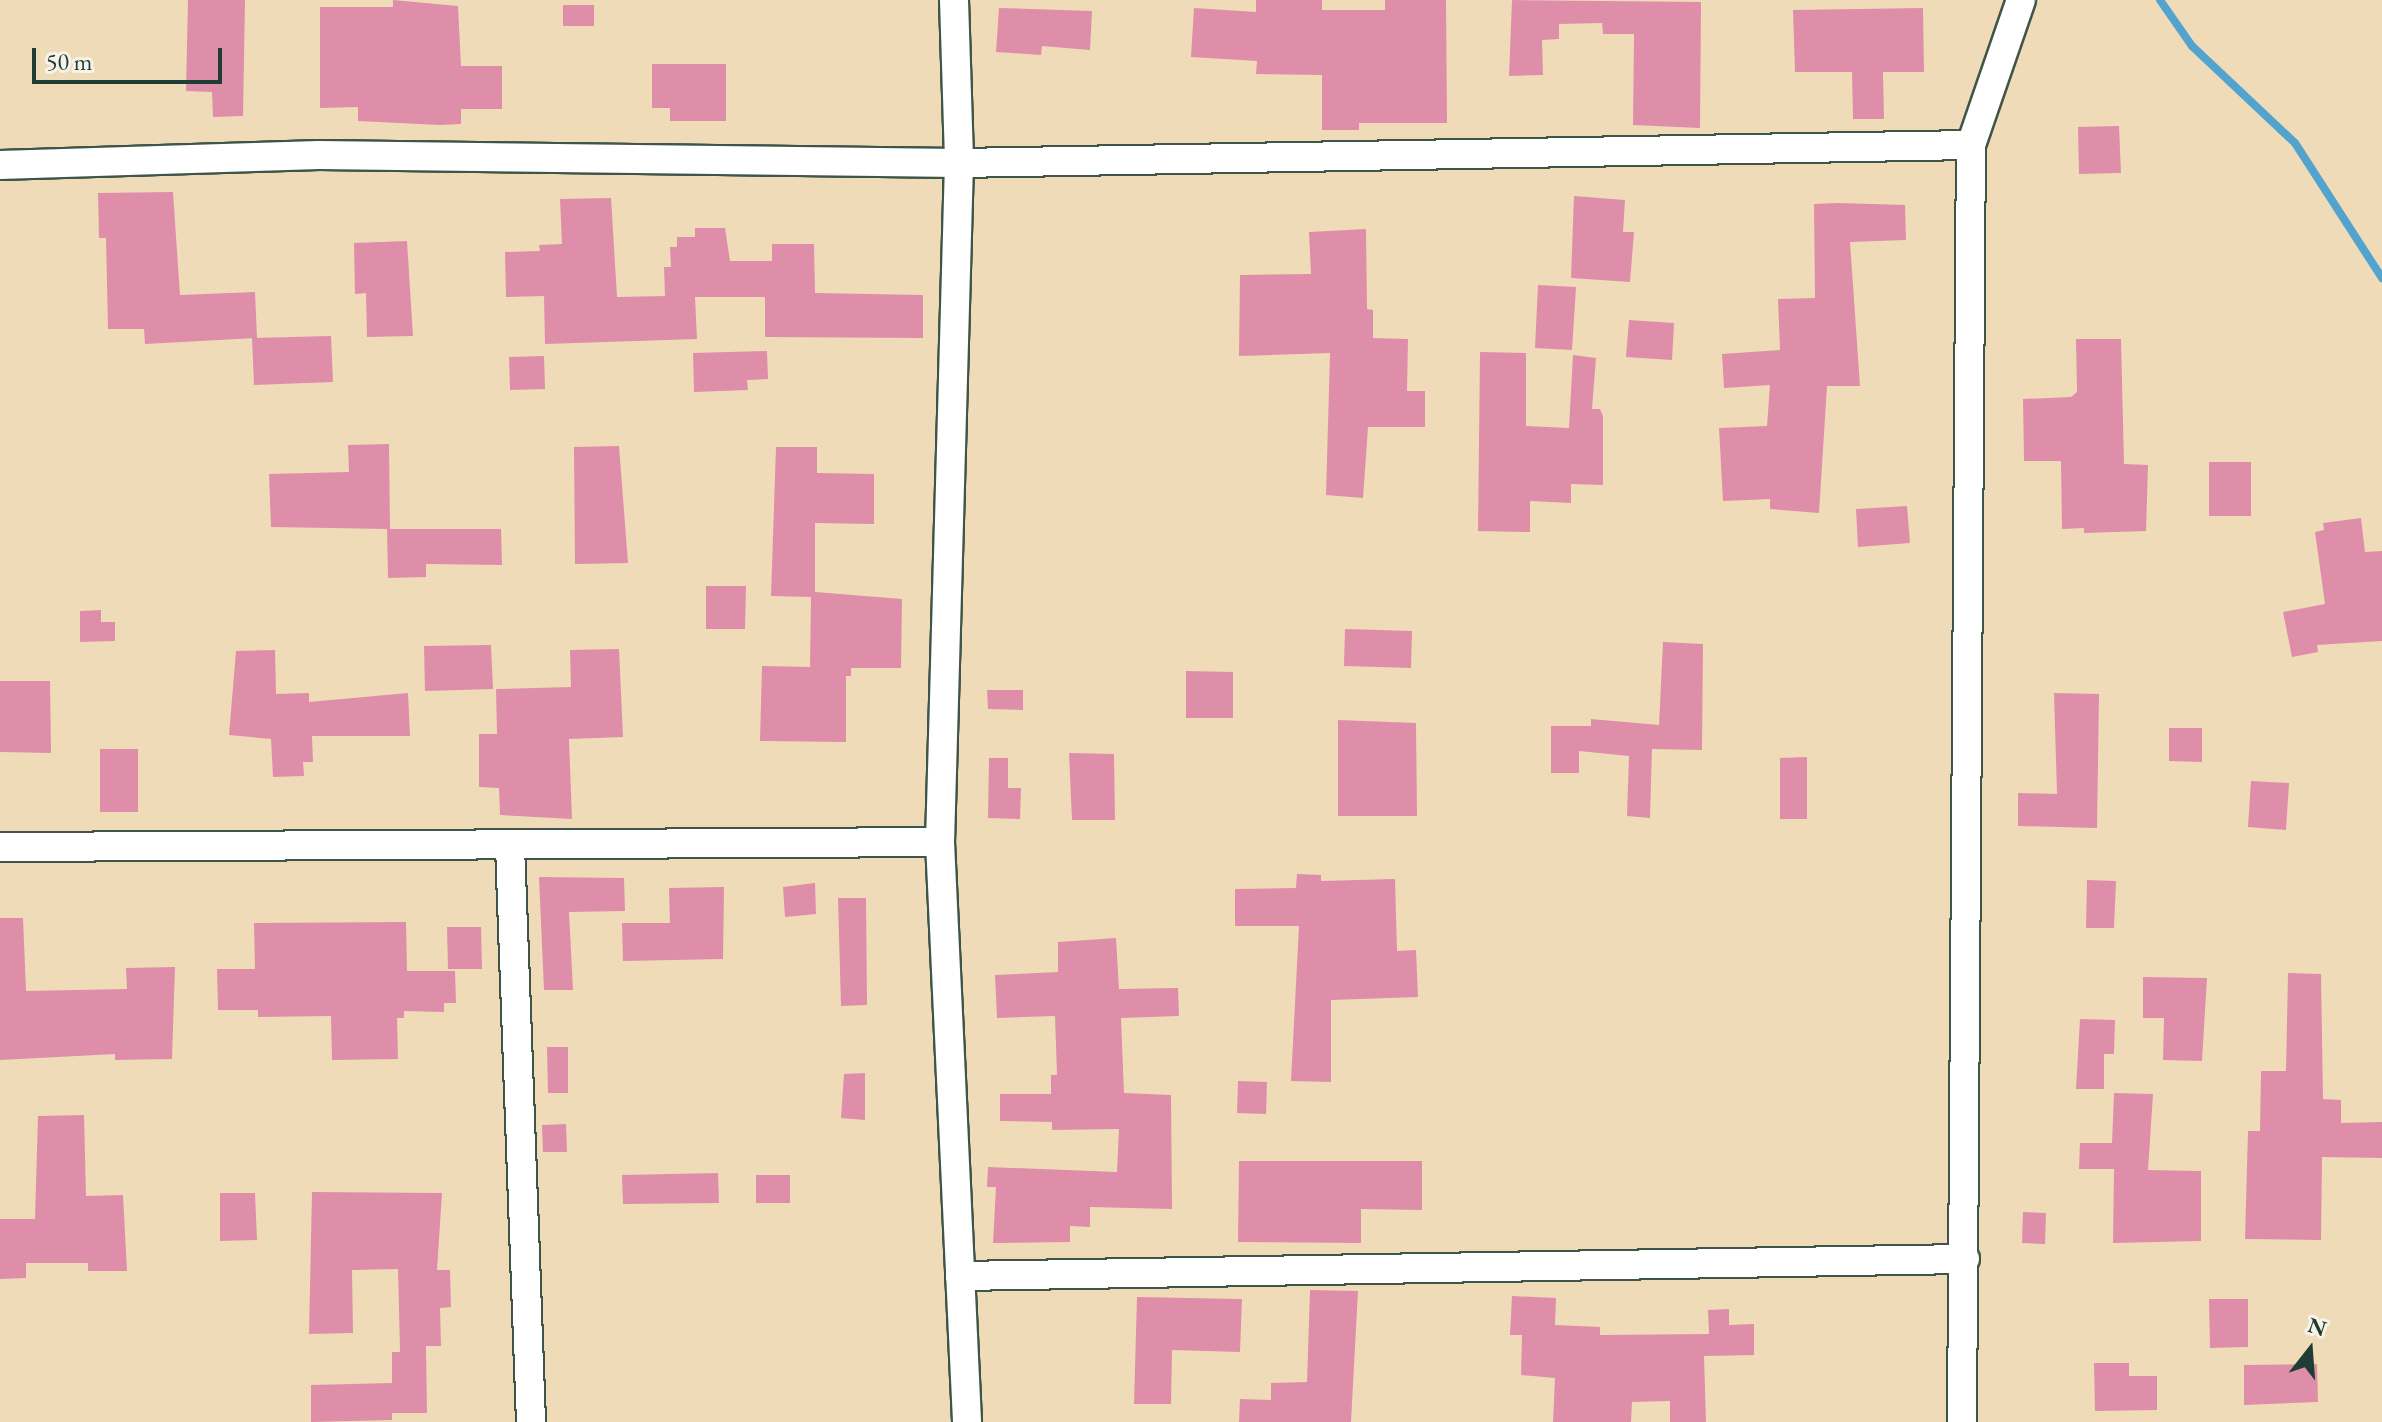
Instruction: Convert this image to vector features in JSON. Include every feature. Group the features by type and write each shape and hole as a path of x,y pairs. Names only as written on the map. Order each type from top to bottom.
{"street":[{"path":"954,0 959,163 940,842 967,1422"},
{"path":"1962,1422 1971,145 2021,0"},
{"path":"0,165 319,155 959,163 1971,145"},
{"path":"0,847 940,842"},
{"path":"510,846 531,1422"},
{"path":"960,1276 1965,1259"}],"building":[{"path":"188,0 245,0 243,116 213,117 212,92 186,91"},
{"path":"393,0 458,6 461,66 502,66 502,109 461,109 461,124 439,125 358,121 358,107 320,108 320,7 393,7"},
{"path":"1256,0 1322,0 1322,10 1385,10 1385,0 1446,0 1447,123 1359,123 1359,130 1322,130 1322,75 1256,74 1257,61 1191,57 1194,8 1256,12"},
{"path":"1512,0 1701,2 1700,128 1633,125 1634,34 1603,34 1602,23 1559,24 1559,39 1542,40 1543,75 1509,76"},
{"path":"563,5 594,5 594,26 563,26"},
{"path":"999,8 1092,11 1090,50 1042,46 1041,55 996,52"},
{"path":"1923,8 1924,72 1883,72 1884,119 1853,119 1852,72 1795,72 1793,10"},
{"path":"652,64 726,64 726,121 670,121 670,108 652,108"},
{"path":"2119,126 2121,173 2079,174 2078,127"},
{"path":"173,192 180,295 255,292 257,338 145,344 144,329 108,329 106,238 99,238 98,193"},
{"path":"1574,196 1625,200 1623,232 1634,232 1630,282 1571,278"},
{"path":"611,198 617,297 665,296 664,267 671,267 670,247 677,247 677,237 695,237 695,228 725,228 730,261 772,261 772,244 814,244 815,293 923,295 923,338 765,337 765,297 695,297 697,339 545,344 544,296 506,297 505,252 540,251 539,245 562,244 560,199"},
{"path":"1814,204 1905,205 1906,240 1850,242 1860,386 1827,386 1819,513 1770,509 1770,499 1723,501 1719,428 1767,426 1770,385 1724,388 1722,354 1780,350 1778,299 1815,298"},
{"path":"1366,229 1367,309 1373,310 1373,338 1408,339 1407,391 1425,391 1425,427 1368,427 1363,498 1326,495 1330,353 1239,356 1240,275 1311,274 1309,232"},
{"path":"407,241 413,336 367,337 366,293 355,294 354,243"},
{"path":"1538,285 1576,287 1572,350 1535,348"},
{"path":"1629,320 1674,323 1672,360 1626,357"},
{"path":"331,336 333,382 254,385 252,338"},
{"path":"2076,339 2121,339 2124,464 2148,465 2146,531 2084,533 2084,528 2062,529 2061,461 2024,461 2023,399 2071,397 2077,392"},
{"path":"767,351 768,379 747,380 748,390 694,392 693,353"},
{"path":"1480,352 1526,353 1526,426 1569,428 1573,355 1596,358 1592,409 1600,409 1603,416 1603,485 1571,484 1571,503 1530,501 1530,532 1478,531"},
{"path":"544,356 545,389 510,390 509,357"},
{"path":"389,444 390,529 271,527 269,474 349,472 348,445"},
{"path":"619,446 628,563 575,564 574,447"},
{"path":"776,447 817,447 817,473 874,474 874,524 815,523 815,592 902,599 901,668 851,668 851,676 846,676 846,742 760,741 762,666 810,667 811,597 771,596"},
{"path":"2209,462 2251,462 2251,516 2209,516"},
{"path":"1907,506 1910,543 1858,547 1856,509"},
{"path":"2361,518 2365,552 2382,551 2382,641 2317,645 2318,652 2292,657 2283,612 2325,604 2315,532 2324,530 2323,523"},
{"path":"387,529 501,529 502,565 426,564 426,577 388,578"},
{"path":"706,586 746,586 745,629 706,629"},
{"path":"101,610 101,622 115,622 115,641 80,642 80,611"},
{"path":"1345,629 1412,631 1411,668 1344,666"},
{"path":"1663,642 1703,644 1702,750 1652,749 1650,818 1627,816 1629,756 1579,751 1579,773 1551,773 1551,726 1591,726 1591,719 1659,725"},
{"path":"491,645 493,689 425,691 424,646"},
{"path":"619,649 623,737 569,739 572,819 500,815 499,788 479,787 479,734 497,734 496,689 571,687 570,650"},
{"path":"275,650 276,694 309,693 309,702 408,693 410,736 312,736 313,762 303,762 304,776 273,777 271,739 229,735 236,651"},
{"path":"1186,671 1233,672 1233,718 1186,718"},
{"path":"0,681 50,681 51,753 0,752"},
{"path":"987,690 1023,690 1023,710 988,709"},
{"path":"2054,693 2099,694 2097,828 2018,826 2018,793 2057,794"},
{"path":"1338,720 1416,723 1417,816 1338,816"},
{"path":"2169,728 2202,728 2202,762 2169,761"},
{"path":"100,749 138,749 138,812 100,812"},
{"path":"1069,753 1114,754 1115,820 1072,820"},
{"path":"1807,757 1807,819 1780,819 1780,758"},
{"path":"989,758 1008,758 1008,788 1021,788 1020,819 988,818"},
{"path":"2251,781 2289,783 2286,830 2248,827"},
{"path":"1297,874 1321,875 1321,881 1395,879 1397,951 1416,950 1418,997 1331,1000 1331,1082 1291,1081 1299,926 1235,926 1235,889 1296,888"},
{"path":"539,877 624,878 625,911 569,912 573,990 544,990"},
{"path":"2087,880 2116,881 2114,928 2086,928"},
{"path":"815,883 816,914 785,917 783,887"},
{"path":"724,887 723,959 623,961 622,923 670,923 669,888"},
{"path":"838,898 866,898 867,1005 841,1006"},
{"path":"0,918 23,918 26,991 127,989 126,968 175,967 172,1059 115,1060 115,1054 0,1060"},
{"path":"406,922 407,971 455,971 456,1003 444,1003 444,1012 404,1011 404,1018 397,1018 398,1059 332,1060 331,1016 258,1017 258,1010 218,1010 217,969 255,969 254,923"},
{"path":"447,927 481,927 482,969 448,969"},
{"path":"1116,938 1119,989 1178,988 1179,1016 1121,1018 1124,1093 1171,1095 1172,1209 1090,1207 1090,1227 1070,1226 1070,1242 993,1243 996,1187 987,1187 988,1167 1117,1172 1119,1129 1052,1130 1052,1122 1000,1121 1000,1094 1051,1094 1051,1075 1057,1075 1055,1016 997,1018 995,975 1058,972 1058,942"},
{"path":"2288,973 2321,974 2323,1099 2341,1100 2341,1123 2382,1122 2382,1158 2322,1157 2321,1240 2245,1239 2248,1131 2260,1131 2261,1071 2286,1071"},
{"path":"2143,977 2207,978 2202,1061 2163,1060 2164,1018 2143,1018"},
{"path":"2080,1019 2115,1020 2114,1054 2104,1054 2104,1089 2076,1089"},
{"path":"547,1047 568,1047 568,1093 548,1093"},
{"path":"865,1073 865,1120 841,1118 844,1074"},
{"path":"1238,1081 1267,1082 1266,1114 1237,1113"},
{"path":"2114,1093 2153,1094 2148,1170 2201,1171 2201,1241 2113,1243 2114,1169 2079,1169 2080,1143 2112,1143"},
{"path":"84,1115 86,1196 123,1195 127,1271 88,1271 88,1263 26,1263 26,1278 0,1279 0,1219 35,1219 38,1116"},
{"path":"566,1124 567,1152 543,1152 542,1125"},
{"path":"1239,1161 1422,1161 1422,1210 1361,1209 1361,1243 1238,1242"},
{"path":"718,1173 719,1203 623,1204 622,1175"},
{"path":"756,1175 790,1175 790,1203 756,1203"},
{"path":"312,1192 442,1193 437,1270 450,1270 451,1307 440,1308 441,1346 426,1346 427,1413 392,1413 392,1420 311,1422 311,1385 392,1383 392,1352 400,1352 398,1269 352,1270 353,1333 309,1334"},
{"path":"220,1193 255,1193 257,1240 220,1241"},
{"path":"2023,1212 2046,1213 2045,1244 2022,1243"},
{"path":"1310,1290 1358,1291 1351,1422 1239,1422 1240,1399 1271,1400 1271,1383 1307,1382"},
{"path":"1512,1296 1556,1298 1555,1325 1600,1327 1600,1335 1709,1334 1708,1310 1729,1309 1729,1325 1754,1324 1754,1355 1704,1356 1706,1422 1670,1422 1670,1401 1632,1402 1631,1422 1553,1422 1555,1378 1521,1375 1522,1335 1510,1335"},
{"path":"1137,1297 1242,1299 1240,1352 1172,1350 1171,1404 1134,1404"},
{"path":"2209,1299 2248,1299 2248,1347 2210,1348"},
{"path":"2094,1363 2129,1363 2129,1376 2157,1376 2157,1410 2095,1411"},
{"path":"2317,1364 2318,1402 2244,1405 2244,1365"}],"waterway":[{"path":"2160,0 2192,46 2295,143 2382,278"}]}
